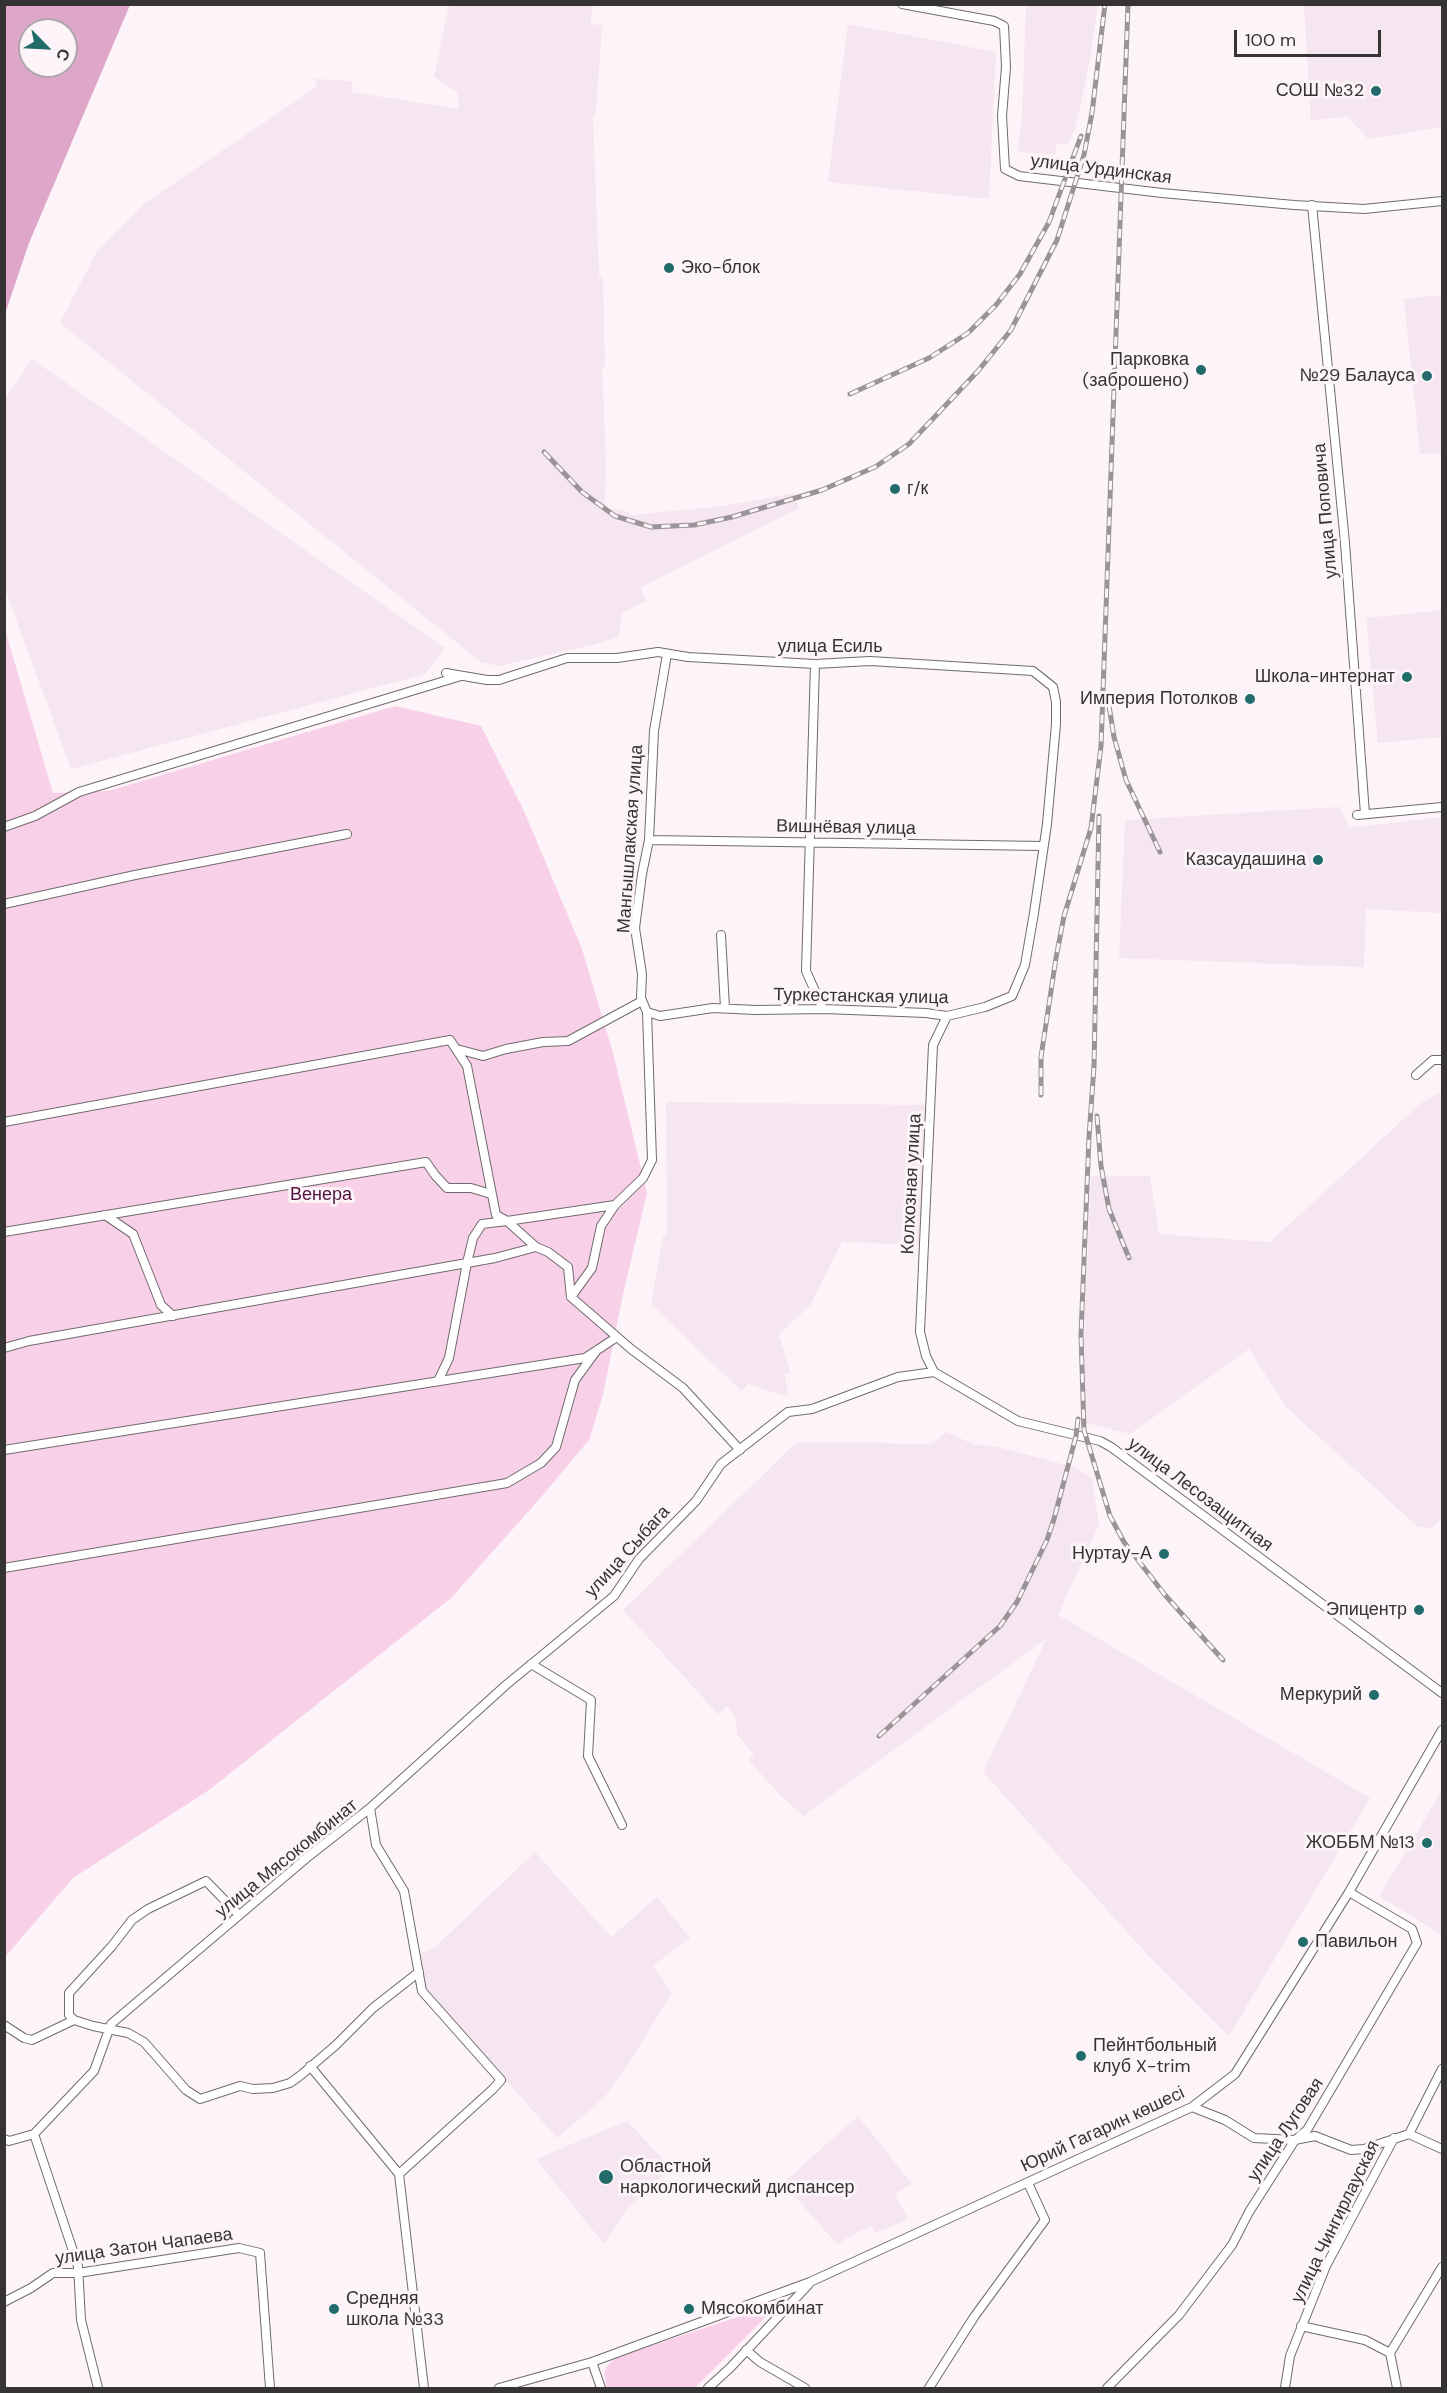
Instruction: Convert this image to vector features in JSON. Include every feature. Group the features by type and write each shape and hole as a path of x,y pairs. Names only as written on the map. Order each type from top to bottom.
{"street":[{"name":"улица Урдинская","path":"902,4 994,21 1004,26 1006,67 1002,116 1005,169 1019,176 1162,193 1364,209 1443,201"},
{"name":"улица Поповича","path":"1312,205 1345,539 1361,814 1443,807"},
{"name":"улица Есиль","path":"446,673 499,680 567,658 617,658 658,652 688,657 815,664 870,661 1033,671 1053,687 1056,702 1043,846"},
{"name":"Мангышлакская улица","path":"647,1012 642,1001 642,974 635,928 649,840 654,732 667,654"},
{"path":"815,664 807,971 823,1009"},
{"path":"4,827 35,816 60,800 79,792 463,676"},
{"path":"4,904 135,874 347,834"},
{"name":"Вишнёвая улица","path":"649,840 1043,846"},
{"name":"Туркестанская улица","path":"647,1012 660,1016 713,1008 823,1009 926,1013 947,1016 985,1007 1012,996 1025,965 1043,846"},
{"path":"721,935 725,1008"},
{"path":"457,1048 483,1056 543,1042 568,1041 642,1001"},
{"path":"571,1297 592,1268 601,1226 615,1205 643,1178 652,1160 647,1012"},
{"name":"Колхозная улица","path":"934,1372 926,1356 920,1332 933,1045 947,1016"},
{"path":"4,1122 450,1040 467,1066 496,1215 507,1221 536,1247 548,1252 568,1267 571,1297 683,1389 740,1450"},
{"path":"1416,1075 1433,1060 1443,1060"},
{"path":"4,1232 426,1162 447,1188 471,1188 491,1194"},
{"path":"438,1381 449,1358 466,1263 473,1238 482,1224 615,1205"},
{"path":"105,1215 133,1234 161,1305 173,1316"},
{"path":"4,1348 29,1341 466,1263 536,1247"},
{"path":"4,1450 585,1358 617,1336"},
{"path":"4,1568 507,1483 542,1463 556,1447 575,1380 597,1350"},
{"name":"улица Сыбага","path":"370,1808 531,1664 614,1596 639,1559 696,1501 721,1464 788,1412 812,1409 898,1377 934,1372"},
{"name":"улица Лесозащитная","path":"934,1372 1018,1421 1100,1441 1111,1447 1443,1693"},
{"path":"531,1664 591,1700 588,1756 622,1825"},
{"name":"Юрий Гагарин көшесі","path":"499,2388 592,2362 810,2282 1192,2107 1235,2074 1348,1892 1443,1730"},
{"name":"улица Мясокомбинат","path":"34,2134 94,2071 111,2024 309,1856 370,1808 376,1845 404,1891 422,1991 501,2080 493,2090 399,2174"},
{"path":"239,1915 206,1881 148,1909 132,1920 112,1946 69,1993 69,2015 75,2020 108,2031 128,2033 144,2042 186,2090 200,2100 240,2086 253,2089 282,2086 301,2075 336,2045 373,2008 419,1972"},
{"name":"улица Луговая","path":"1107,2388 1179,2315 1212,2269 1232,2246 1249,2212 1295,2140 1307,2130 1417,1943 1412,1929 1348,1892"},
{"path":"4,2025 24,2038 32,2040 75,2020"},
{"path":"310,2066 399,2174 424,2388"},
{"path":"1409,2134 1443,2069"},
{"path":"1192,2107 1225,2120 1254,2138 1295,2140 1315,2136 1351,2150 1364,2149 1409,2134 1443,2150"},
{"path":"4,2139 9,2141 34,2134 78,2273 81,2320 98,2388"},
{"name":"улица Чингирлауская","path":"1286,2388 1290,2356 1326,2265 1394,2138"},
{"path":"929,2388 974,2317 1045,2220 1028,2183"},
{"name":"улица Затон Чапаева","path":"4,2302 53,2273 78,2273 239,2248 260,2253 270,2388"},
{"path":"1397,2388 1390,2353 1443,2267"},
{"name":"Юрий Гагарин көшесі","path":"708,2388 810,2282"},
{"path":"1301,2326 1365,2340 1390,2353"},
{"path":"746,2350 760,2362 805,2388"},
{"path":"592,2362 601,2388"}],"shaded area":[{"path":"5,4 130,5 29,243 5,314"},
{"path":"449,5 593,5 590,23 602,26 596,111 593,118 599,275 603,278 605,508 623,510 632,515 723,506 794,493 799,508 641,587 646,601 622,613 619,636 597,644 499,666 481,662 60,323 96,253 145,203 318,86 314,79 352,81 351,92 459,109 457,92 434,77"},
{"path":"1026,5 1098,5 1090,60 1076,126 1067,145 1056,144 1055,155 1018,152 1022,116"},
{"name":"СОШ №32","path":"1304,5 1442,5 1442,127 1368,139 1347,116 1311,121"},
{"path":"848,24 996,52 989,199 828,182"},
{"name":"№29 Балауса","path":"1442,295 1442,453 1420,454 1404,299"},
{"path":"32,359 445,648 425,674 71,769 5,589 5,399"},
{"name":"Школа-интернат","path":"1442,610 1442,737 1378,743 1366,618"},
{"path":"1340,807 1349,828 1442,817 1442,913 1366,909 1364,967 1119,958 1125,820"},
{"path":"1442,1091 1442,1518 1431,1529 1417,1526 1287,1408 1249,1349 1130,1434 1086,1423 1084,1338 1091,1176 1150,1176 1159,1234 1270,1242 1421,1103"},
{"path":"666,1102 925,1105 921,1245 842,1242 811,1304 779,1335 790,1372 784,1374 789,1395 784,1396 748,1384 741,1391 651,1304 663,1236 667,1236"},
{"path":"946,1432 973,1444 994,1446 1077,1468 1092,1478 1099,1525 1058,1615 1370,1798 1229,2036 1144,1951 983,1772 1047,1638 803,1816 748,1760 754,1754 737,1735 736,1720 727,1706 718,1714 623,1610 797,1442 932,1444"},
{"name":"ЖОББМ №13","path":"1442,1790 1442,1935 1379,1896"},
{"path":"535,1852 611,1937 657,1897 690,1938 653,1966 672,1993 634,2055 605,2097 557,2138 426,1989 419,1954 434,1948"},
{"path":"858,2116 912,2184 895,2194 908,2219 875,2233 871,2226 838,2245 783,2183"},
{"name":"Областной наркологический диспансер","path":"627,2121 671,2168 627,2209 604,2244 536,2159"}],"green space":[{"name":"Венера","path":"4,626 53,793 108,791 395,706 481,726 524,811 582,949 613,1053 647,1193 623,1294 603,1395 589,1440 537,1502 451,1598 209,1790 73,1878 5,1957"},
{"path":"776,2304 695,2388 607,2388 604,2374 607,2366 615,2358"}],"railway":[{"path":"544,452 582,492 615,516 651,527 694,525 732,517 822,490 875,467 909,444 978,371 1011,330 1057,240 1084,155 1092,113 1105,4"},
{"path":"1041,1095 1041,1057 1056,958 1064,916 1091,828 1101,746 1128,4"},
{"path":"850,394 929,358 968,333 996,305 1020,274 1049,222 1081,136"},
{"path":"1109,706 1114,737 1126,780 1160,852"},
{"path":"1099,816 1094,1066 1081,1335 1084,1430 1110,1516 1124,1542 1165,1595 1223,1660"},
{"path":"1097,1116 1101,1166 1109,1209 1129,1258"},
{"path":"879,1736 1000,1626 1017,1602 1047,1540 1076,1436 1078,1419"}],"place":[{"name":"СОШ №32","path":"1376,91"},
{"name":"Эко-блок","path":"669,268"},
{"name":"Парковка (заброшено)","path":"1201,370"},
{"name":"№29 Балауса","path":"1427,376"},
{"name":"г/к","path":"895,489"},
{"name":"Школа-интернат","path":"1407,677"},
{"name":"Империя Потолков","path":"1250,699"},
{"name":"Казсаудашина","path":"1318,860"},
{"name":"Нуртау-А","path":"1164,1554"},
{"name":"Эпицентр","path":"1419,1610"},
{"name":"Меркурий","path":"1374,1695"},
{"name":"ЖОББМ №13","path":"1427,1843"},
{"name":"Павильон","path":"1303,1942"},
{"name":"Пейнтбольный клуб X-trim","path":"1081,2056"},
{"name":"Областной наркологический диспансер","path":"606,2177"},
{"name":"Средняя школа №33","path":"334,2309"},
{"name":"Мясокомбинат","path":"689,2309"}]}
